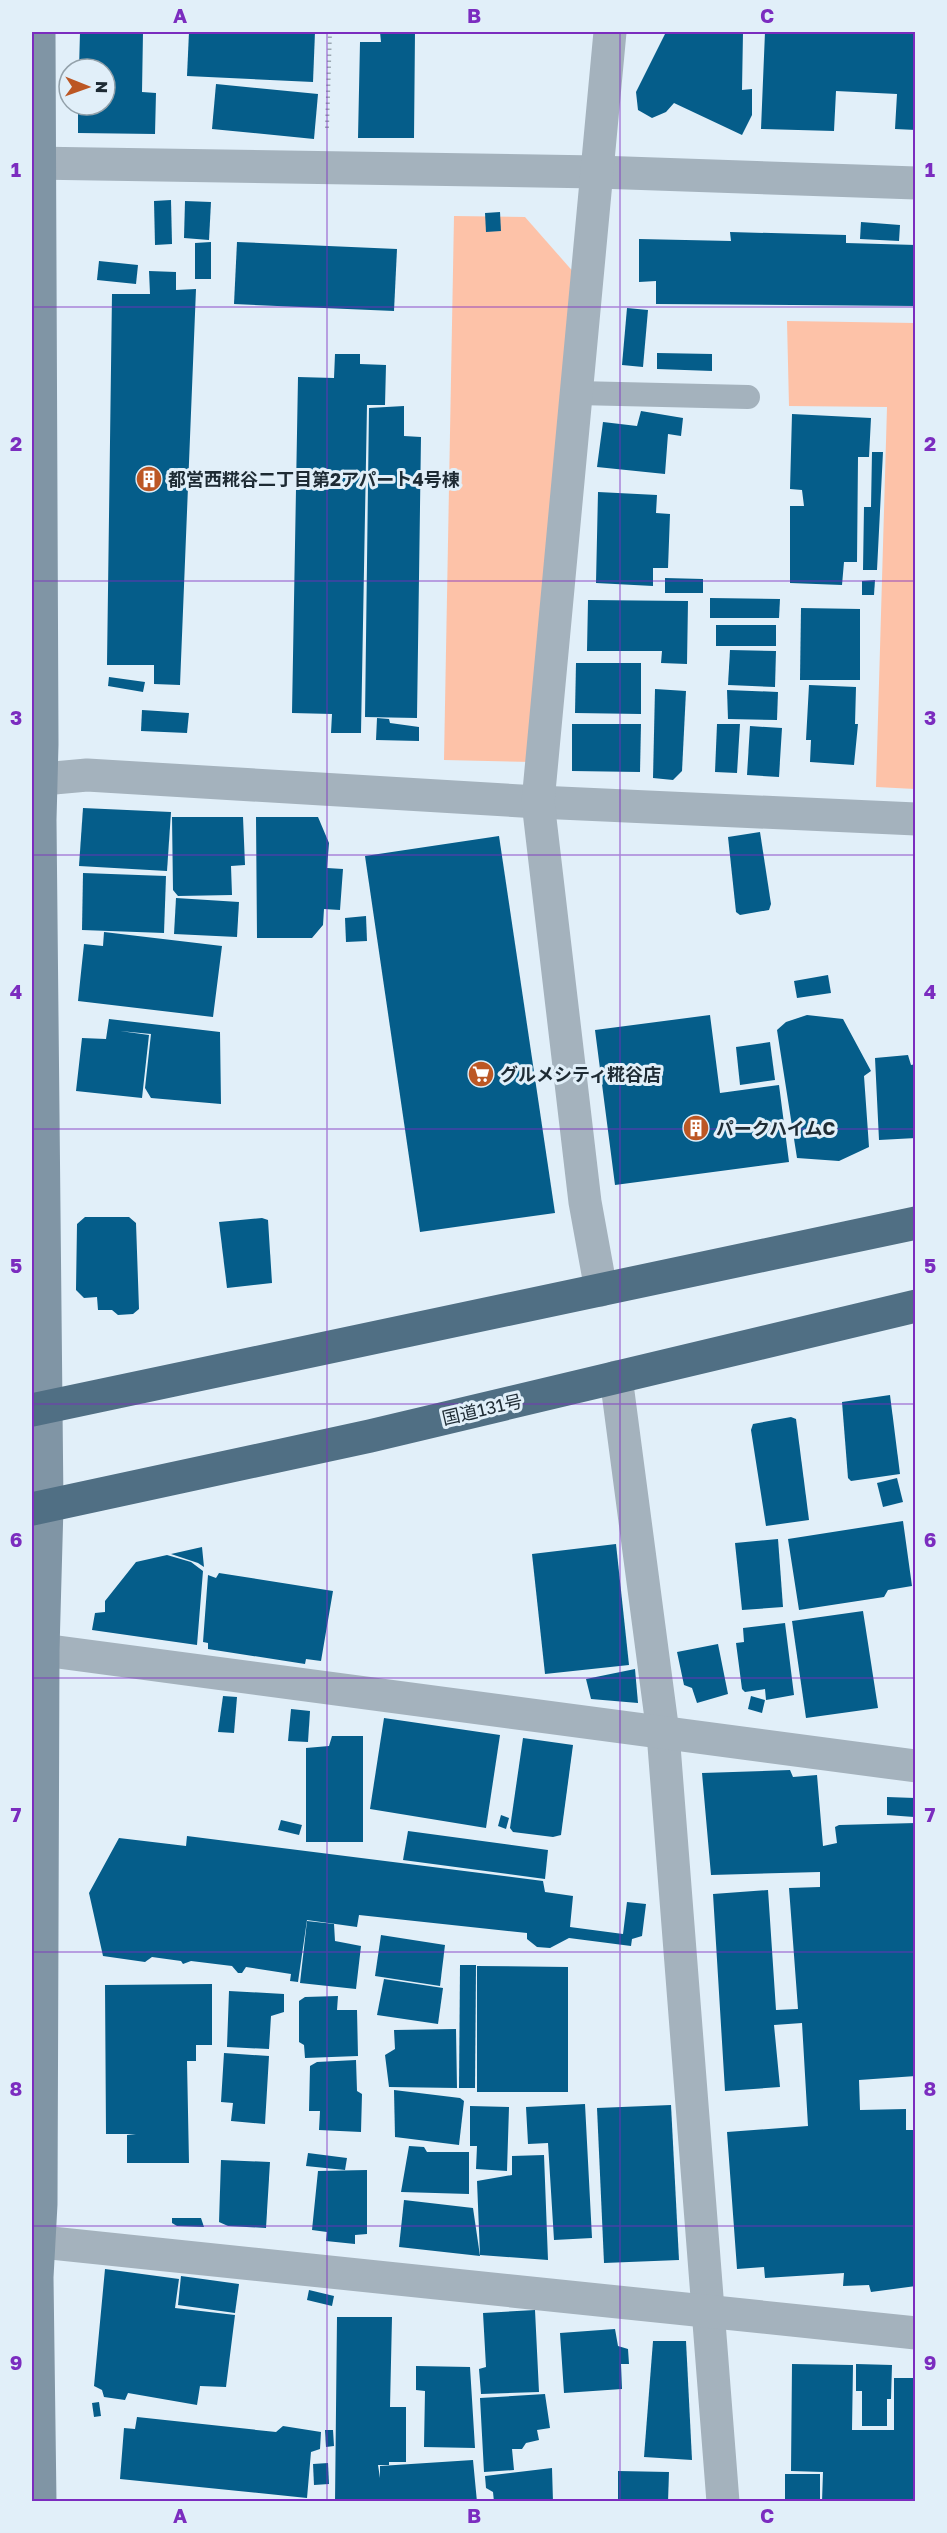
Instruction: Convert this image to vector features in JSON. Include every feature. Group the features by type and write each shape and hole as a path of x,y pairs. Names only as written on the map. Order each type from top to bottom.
{"highway":[{"path":"39,1408 915,1223"},
{"name":"国道131号","path":"39,1507 370,1436 915,1306"}],"street":[{"path":"39,32 35,163 36,780 39,1507 43,1650 41,2204 35,2241 40,2502"},
{"path":"601,1290 585,1202 538,802 610,32"},
{"path":"35,163 598,172 915,183"},
{"path":"36,780 87,775 538,802 915,819"},
{"path":"616,1377 663,1733 723,2502"},
{"path":"43,1650 915,1766"},
{"path":"35,2241 915,2333"}],"lane":[{"path":"577,393 748,397"}],"path":[{"path":"325,168 330,32"}],"shaded area":[{"path":"454,216 525,217 576,275 533,762 444,760"},
{"path":"787,321 915,323 915,789 876,787 887,407 789,406"}],"building":[{"path":"80,32 143,32 142,92 156,93 155,134 78,133 78,117 117,117 117,57 79,57"},
{"path":"189,32 315,32 313,82 187,76"},
{"path":"380,32 415,32 414,138 358,138 360,42 381,42"},
{"path":"666,32 743,32 742,90 752,89 752,115 742,135 674,103 666,112 652,118 638,110 636,92"},
{"path":"765,32 916,32 916,130 895,129 897,94 836,91 834,131 761,129"},
{"path":"216,84 318,94 314,139 212,129"},
{"path":"171,200 172,244 155,245 154,201"},
{"path":"185,201 211,202 209,240 184,238"},
{"path":"500,212 501,231 486,232 485,213"},
{"path":"861,222 900,225 899,241 860,239"},
{"path":"730,232 846,235 846,243 916,245 916,306 656,304 656,281 639,282 639,239 731,241"},
{"path":"211,242 211,279 195,279 195,243"},
{"path":"237,242 397,249 394,311 234,304"},
{"path":"99,261 138,265 136,284 97,280"},
{"name":"都営西糀谷二丁目第2アパート4号棟","path":"149,271 176,272 176,290 196,289 180,685 154,684 154,665 107,665 112,294 150,294"},
{"path":"627,308 648,310 643,367 622,365"},
{"path":"657,353 712,354 712,371 657,369"},
{"path":"335,354 360,354 360,364 386,365 385,405 367,405 361,733 331,733 332,714 292,713 298,377 334,378"},
{"path":"404,406 404,436 421,437 417,718 365,717 369,408"},
{"path":"641,411 683,418 681,436 668,434 665,474 597,467 603,422 637,426"},
{"path":"792,414 871,418 869,457 858,457 857,562 844,562 842,585 790,583 790,506 804,506 802,490 790,489"},
{"path":"872,452 883,452 877,570 863,570 864,507 871,507"},
{"path":"598,492 657,495 656,513 670,514 668,568 653,568 653,586 596,583"},
{"path":"665,578 703,579 703,593 665,593"},
{"path":"875,580 874,595 862,595 862,581"},
{"path":"710,598 780,599 779,618 710,618"},
{"path":"588,600 688,601 687,664 661,663 662,651 587,651"},
{"path":"801,608 860,609 860,680 800,680"},
{"path":"716,625 776,625 776,646 716,646"},
{"path":"730,650 776,651 775,687 728,685"},
{"path":"576,663 641,663 641,714 575,713"},
{"path":"109,677 145,682 143,692 108,686"},
{"path":"809,685 856,687 855,724 858,724 854,765 810,762 811,740 806,740"},
{"path":"655,689 686,691 682,771 673,780 653,778"},
{"path":"727,690 778,692 777,720 728,719"},
{"path":"142,710 189,713 187,733 141,731"},
{"path":"377,718 389,719 390,723 419,727 419,741 376,740"},
{"path":"572,724 641,724 640,772 572,771"},
{"path":"717,724 740,724 737,773 715,772"},
{"path":"750,726 782,728 779,777 747,775"},
{"path":"83,808 171,812 167,871 79,866"},
{"path":"172,817 243,817 245,865 231,866 232,895 178,896 173,890"},
{"path":"256,817 318,817 329,843 327,868 343,869 340,910 324,909 323,925 312,938 257,938"},
{"path":"760,832 771,904 769,910 740,915 736,912 728,837"},
{"path":"499,836 555,1213 420,1232 365,856"},
{"path":"83,873 166,876 164,933 82,930"},
{"path":"176,898 239,902 237,937 174,934"},
{"path":"366,916 367,941 346,942 345,918"},
{"path":"104,932 222,946 213,1017 78,1001 84,944 103,946"},
{"path":"828,975 831,993 797,998 794,981"},
{"name":"パークハイムC","path":"710,1015 720,1093 779,1085 789,1162 615,1185 595,1030"},
{"path":"807,1015 843,1019 871,1071 864,1076 869,1147 839,1161 797,1158 777,1030 786,1022"},
{"path":"109,1019 220,1032 221,1104 151,1098 145,1088 151,1034 120,1031 149,1035 142,1098 76,1091 82,1038 106,1039"},
{"path":"770,1042 775,1080 740,1085 736,1047"},
{"path":"908,1055 911,1065 916,1064 916,1138 879,1140 875,1058"},
{"path":"85,1217 129,1217 136,1223 139,1309 133,1314 118,1315 112,1310 98,1310 97,1297 84,1298 76,1290 77,1224"},
{"path":"262,1218 268,1220 272,1283 227,1288 219,1222"},
{"path":"890,1395 900,1474 851,1481 848,1478 842,1402"},
{"path":"791,1417 796,1419 809,1520 766,1526 751,1430 753,1424"},
{"path":"897,1478 903,1502 883,1507 877,1483"},
{"path":"903,1521 912,1586 888,1590 884,1597 799,1610 788,1539"},
{"path":"778,1539 783,1607 742,1610 735,1543"},
{"path":"616,1544 629,1665 545,1674 532,1554"},
{"path":"202,1547 204,1567 171,1554"},
{"path":"167,1555 191,1562 203,1571 197,1645 92,1630 95,1613 105,1612 105,1601 136,1562"},
{"path":"219,1573 333,1591 321,1661 306,1659 305,1664 208,1649 208,1643 203,1642 208,1575 216,1578"},
{"path":"863,1611 878,1708 806,1718 792,1621"},
{"path":"785,1623 794,1695 766,1700 765,1689 745,1692 742,1689 736,1643 744,1642 743,1628"},
{"path":"718,1644 728,1694 697,1703 692,1688 684,1685 677,1652"},
{"path":"635,1669 638,1703 591,1699 586,1679"},
{"path":"223,1696 237,1697 234,1733 218,1732"},
{"path":"751,1696 765,1700 762,1713 748,1709"},
{"path":"291,1709 310,1711 308,1742 288,1741"},
{"path":"384,1718 500,1735 486,1828 370,1809"},
{"path":"332,1736 363,1736 363,1842 306,1842 306,1748 329,1746"},
{"path":"523,1738 573,1745 561,1835 553,1837 513,1832 510,1828"},
{"path":"790,1770 793,1777 817,1775 823,1846 837,1843 835,1827 839,1825 916,1823 916,2076 859,2080 860,2110 906,2109 906,2130 916,2130 916,2286 871,2292 869,2285 843,2286 844,2273 765,2278 764,2267 737,2269 727,2132 808,2126 802,2023 774,2025 780,2087 725,2091 713,1894 768,1890 776,2010 798,2009 789,1888 820,1887 820,1872 711,1875 702,1773"},
{"path":"887,1797 915,1798 914,1817 887,1815"},
{"path":"501,1815 509,1818 506,1829 498,1826"},
{"path":"281,1820 302,1825 299,1835 278,1830"},
{"path":"408,1831 548,1850 545,1879 403,1860"},
{"path":"187,1836 543,1881 545,1892 573,1896 570,1927 623,1934 627,1902 646,1904 642,1936 632,1939 631,1946 569,1938 550,1948 537,1947 527,1939 527,1933 359,1915 357,1927 307,1920 298,1982 290,1981 291,1974 246,1967 242,1973 238,1973 232,1966 191,1961 183,1964 181,1961 152,1957 145,1962 103,1956 89,1893 119,1838 186,1846"},
{"path":"307,1921 334,1924 335,1941 361,1946 356,1989 300,1983"},
{"path":"381,1935 445,1945 440,1986 375,1976"},
{"path":"460,1965 476,1965 475,2088 459,2088"},
{"path":"477,1966 568,1967 568,2092 477,2092"},
{"path":"384,1979 443,1988 438,2024 377,2015"},
{"path":"212,1984 212,2045 196,2045 196,2061 187,2061 189,2163 127,2163 127,2135 136,2134 106,2134 105,1985"},
{"path":"229,1991 284,1994 284,2012 271,2016 269,2049 227,2047"},
{"path":"338,1996 337,2010 357,2010 358,2056 305,2058 304,2045 299,2042 299,2001 305,1997"},
{"path":"456,2029 457,2088 389,2087 385,2055 395,2049 394,2030"},
{"path":"224,2053 269,2056 265,2124 231,2121 233,2103 221,2102"},
{"path":"356,2060 357,2091 362,2094 361,2132 319,2130 320,2111 309,2111 310,2066 317,2062"},
{"path":"394,2090 460,2098 464,2101 459,2145 395,2137"},
{"path":"585,2104 592,2238 554,2240 548,2143 528,2144 526,2107"},
{"path":"671,2105 679,2260 604,2263 597,2108"},
{"path":"470,2106 509,2107 507,2171 476,2169 477,2146 470,2146"},
{"path":"409,2146 424,2147 427,2152 469,2152 469,2194 401,2192"},
{"path":"308,2153 347,2158 345,2170 306,2166"},
{"path":"544,2155 548,2260 480,2255 477,2181 512,2175 512,2156"},
{"path":"221,2160 270,2162 266,2228 228,2226 219,2222"},
{"path":"367,2170 367,2234 355,2235 355,2244 326,2241 327,2232 312,2230 318,2171"},
{"path":"404,2200 473,2208 480,2256 399,2247"},
{"path":"172,2218 201,2218 204,2227 177,2226 172,2223"},
{"path":"105,2269 179,2279 175,2308 235,2315 226,2387 200,2386 197,2405 128,2393 125,2400 104,2397 102,2390 94,2386"},
{"path":"181,2276 239,2284 235,2313 178,2305"},
{"path":"309,2290 334,2296 332,2306 307,2300"},
{"path":"535,2310 539,2392 481,2394 479,2369 486,2367 483,2313"},
{"path":"337,2317 392,2317 390,2407 406,2407 406,2462 389,2462 389,2465 378,2465 380,2478 380,2466 473,2460 477,2502 335,2502"},
{"path":"615,2329 618,2346 628,2349 629,2364 621,2364 622,2389 564,2393 560,2333"},
{"path":"653,2341 686,2341 692,2460 644,2457"},
{"path":"792,2364 853,2365 852,2430 894,2430 894,2378 916,2378 916,2502 822,2502 823,2472 791,2471"},
{"path":"856,2364 892,2365 891,2399 887,2399 887,2426 862,2426 862,2391 856,2391"},
{"path":"416,2366 470,2367 475,2448 424,2447 425,2391 416,2390"},
{"path":"545,2394 550,2428 537,2430 539,2440 526,2443 522,2449 512,2449 514,2470 484,2472 480,2398"},
{"path":"99,2402 101,2416 94,2417 92,2403"},
{"path":"137,2417 276,2432 283,2426 321,2432 320,2449 311,2452 307,2498 120,2479 124,2428 135,2429"},
{"path":"325,2430 333,2430 334,2446 326,2447"},
{"path":"328,2463 329,2484 314,2485 313,2464"},
{"path":"552,2468 553,2502 494,2502 493,2492 486,2488 485,2476"},
{"path":"618,2471 669,2472 668,2502 618,2502"},
{"path":"785,2474 820,2474 820,2502 785,2502"}],"place":[{"name":"都営西糀谷二丁目第2アパート4号棟","path":"149,479"},
{"name":"グルメシティ糀谷店","path":"481,1074"},
{"name":"パークハイムC","path":"696,1128"}]}
